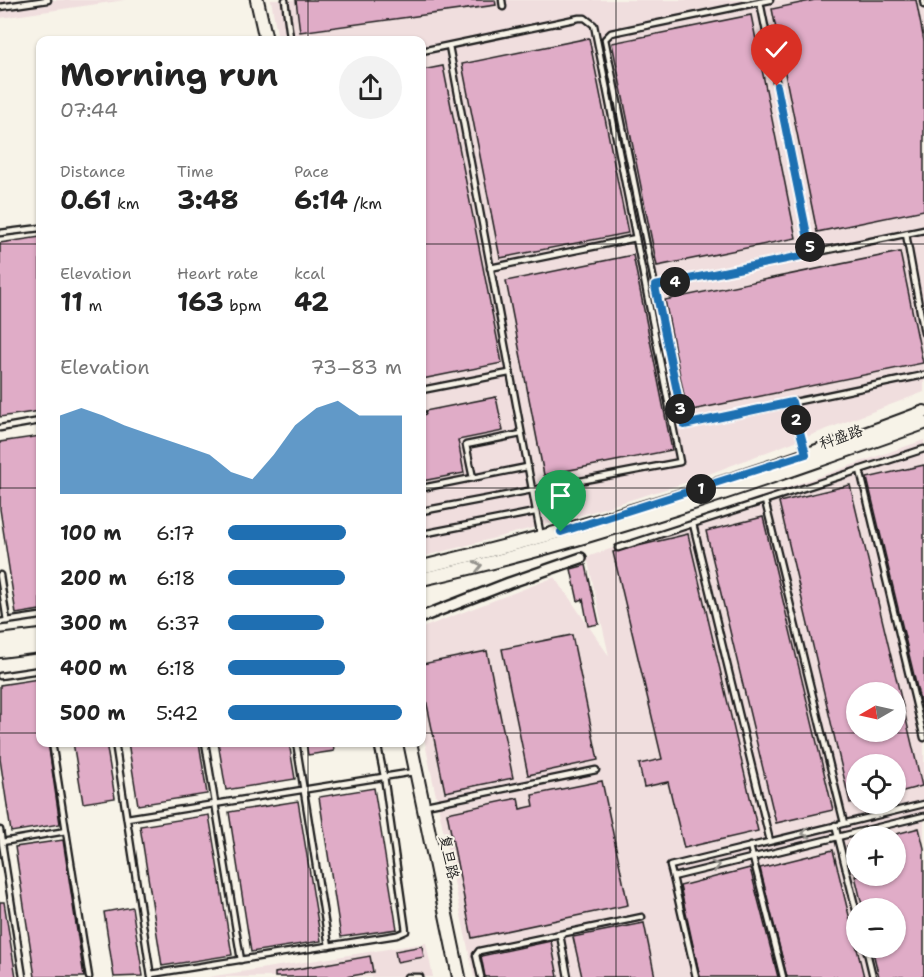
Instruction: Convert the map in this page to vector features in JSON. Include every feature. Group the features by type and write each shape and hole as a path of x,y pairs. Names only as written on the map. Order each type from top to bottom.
{"street":[{"path":"257,0 265,36"},
{"name":"科盛路","path":"807,459 924,412"},
{"name":"科盛路","path":"426,578 924,423"},
{"name":"科盛路","path":"426,566 543,543"},
{"path":"426,615 508,583 581,558"},
{"path":"0,641 36,636"},
{"path":"0,651 36,646"},
{"name":"复旦路","path":"411,747 459,977"}],"lane":[{"path":"0,7 48,0"},
{"path":"285,0 290,36"},
{"path":"502,0 503,7"},
{"path":"770,0 611,33 605,39 684,425 924,375"},
{"path":"923,0 924,5"},
{"path":"760,2 811,254"},
{"path":"426,50 579,18 590,21 594,26 680,462 426,510"},
{"path":"449,46 531,490 543,543"},
{"path":"0,233 36,228"},
{"path":"655,286 924,231"},
{"path":"906,234 924,333"},
{"path":"490,268 636,238"},
{"path":"426,389 509,373"},
{"path":"792,402 807,459"},
{"path":"0,428 36,422"},
{"path":"473,478 466,445 521,435"},
{"path":"618,548 924,449"},
{"path":"426,487 527,467"},
{"path":"860,470 924,738"},
{"path":"765,501 844,823"},
{"path":"426,533 536,512"},
{"path":"693,525 770,841"},
{"path":"0,575 7,621"},
{"path":"0,622 36,617"},
{"path":"0,676 36,671"},
{"path":"53,747 89,977"},
{"path":"116,747 151,976 398,935 406,931 378,747"},
{"path":"206,747 241,960"},
{"path":"297,747 329,946"},
{"path":"423,806 596,770"},
{"path":"127,818 416,772"},
{"path":"673,877 924,815 923,804 670,866 696,977"},
{"path":"835,825 853,898"},
{"path":"0,830 23,977"},
{"path":"2,842 66,831"},
{"path":"750,846 783,977"},
{"path":"481,977 476,955 479,951 642,917"},
{"path":"560,935 568,977"},
{"path":"868,958 873,977"},
{"path":"407,977 420,977"}],"shaded area":[{"path":"0,0 125,0 0,18"},
{"path":"271,0 924,0 924,392 688,482 575,517 426,556 426,36 277,36"},
{"path":"924,440 924,977 474,977 426,747 426,626 555,577 609,656 587,557"},
{"path":"426,943 433,977 208,977"}],"building":[{"path":"296,0 495,0 496,5 300,32"},
{"path":"815,0 916,0 924,41 924,210 817,232 772,9"},
{"path":"751,15 796,238 657,266 612,43"},
{"path":"589,38 628,233 500,258 462,64"},
{"path":"443,66 502,363 426,378 426,69"},
{"path":"36,238 36,412 0,417 0,243"},
{"path":"900,252 923,363 687,411 665,300"},
{"path":"633,255 672,450 544,475 506,281"},
{"path":"496,397 503,431 458,440 464,473 426,480 426,411"},
{"path":"36,437 36,611 16,614 0,509 0,442"},
{"path":"924,465 924,709 922,709 867,478"},
{"path":"850,485 897,682 846,682 846,742 906,742 906,719 922,786 906,790 906,754 846,754 846,786 779,502"},
{"path":"763,517 833,810 776,823 706,531"},
{"path":"688,534 758,831 684,848 668,782 644,787 639,764 662,759 613,552"},
{"path":"586,565 599,624 588,626 583,599 578,601 571,569"},
{"path":"572,635 598,760 528,775 502,649"},
{"path":"487,651 513,778 445,792 426,699 426,663"},
{"path":"36,679 36,747 49,747 60,824 11,832 0,759 0,685"},
{"path":"74,747 107,747 115,798 83,803"},
{"path":"129,747 200,747 207,794 138,805"},
{"path":"219,747 290,747 295,779 226,790"},
{"path":"307,747 334,747 334,751 308,755"},
{"path":"602,781 628,905 472,938 447,813 518,798 520,809 534,806 532,795"},
{"path":"374,788 397,929 341,937 319,797"},
{"path":"298,801 321,941 251,952 229,812"},
{"path":"209,815 232,955 162,966 140,826"},
{"path":"919,828 924,848 924,977 879,977 874,958 906,958 906,898 860,898 857,886 906,886 906,831"},
{"path":"63,840 84,977 35,977 15,847"},
{"path":"833,850 846,903 846,958 859,958 864,977 787,977 760,868"},
{"path":"750,868 778,977 700,977 680,886"},
{"path":"0,902 4,902 16,977 0,977"},
{"path":"132,907 143,976 114,977 104,912"},
{"path":"644,923 655,977 582,977 573,937"},
{"path":"551,941 558,977 485,977 481,956"},
{"path":"422,946 424,957 397,962 395,951"},
{"path":"370,956 373,972 346,977 275,977 275,973"}],"route":[{"path":"561,532 703,489 806,454 792,402 684,425 655,286 811,254 777,86"}]}
